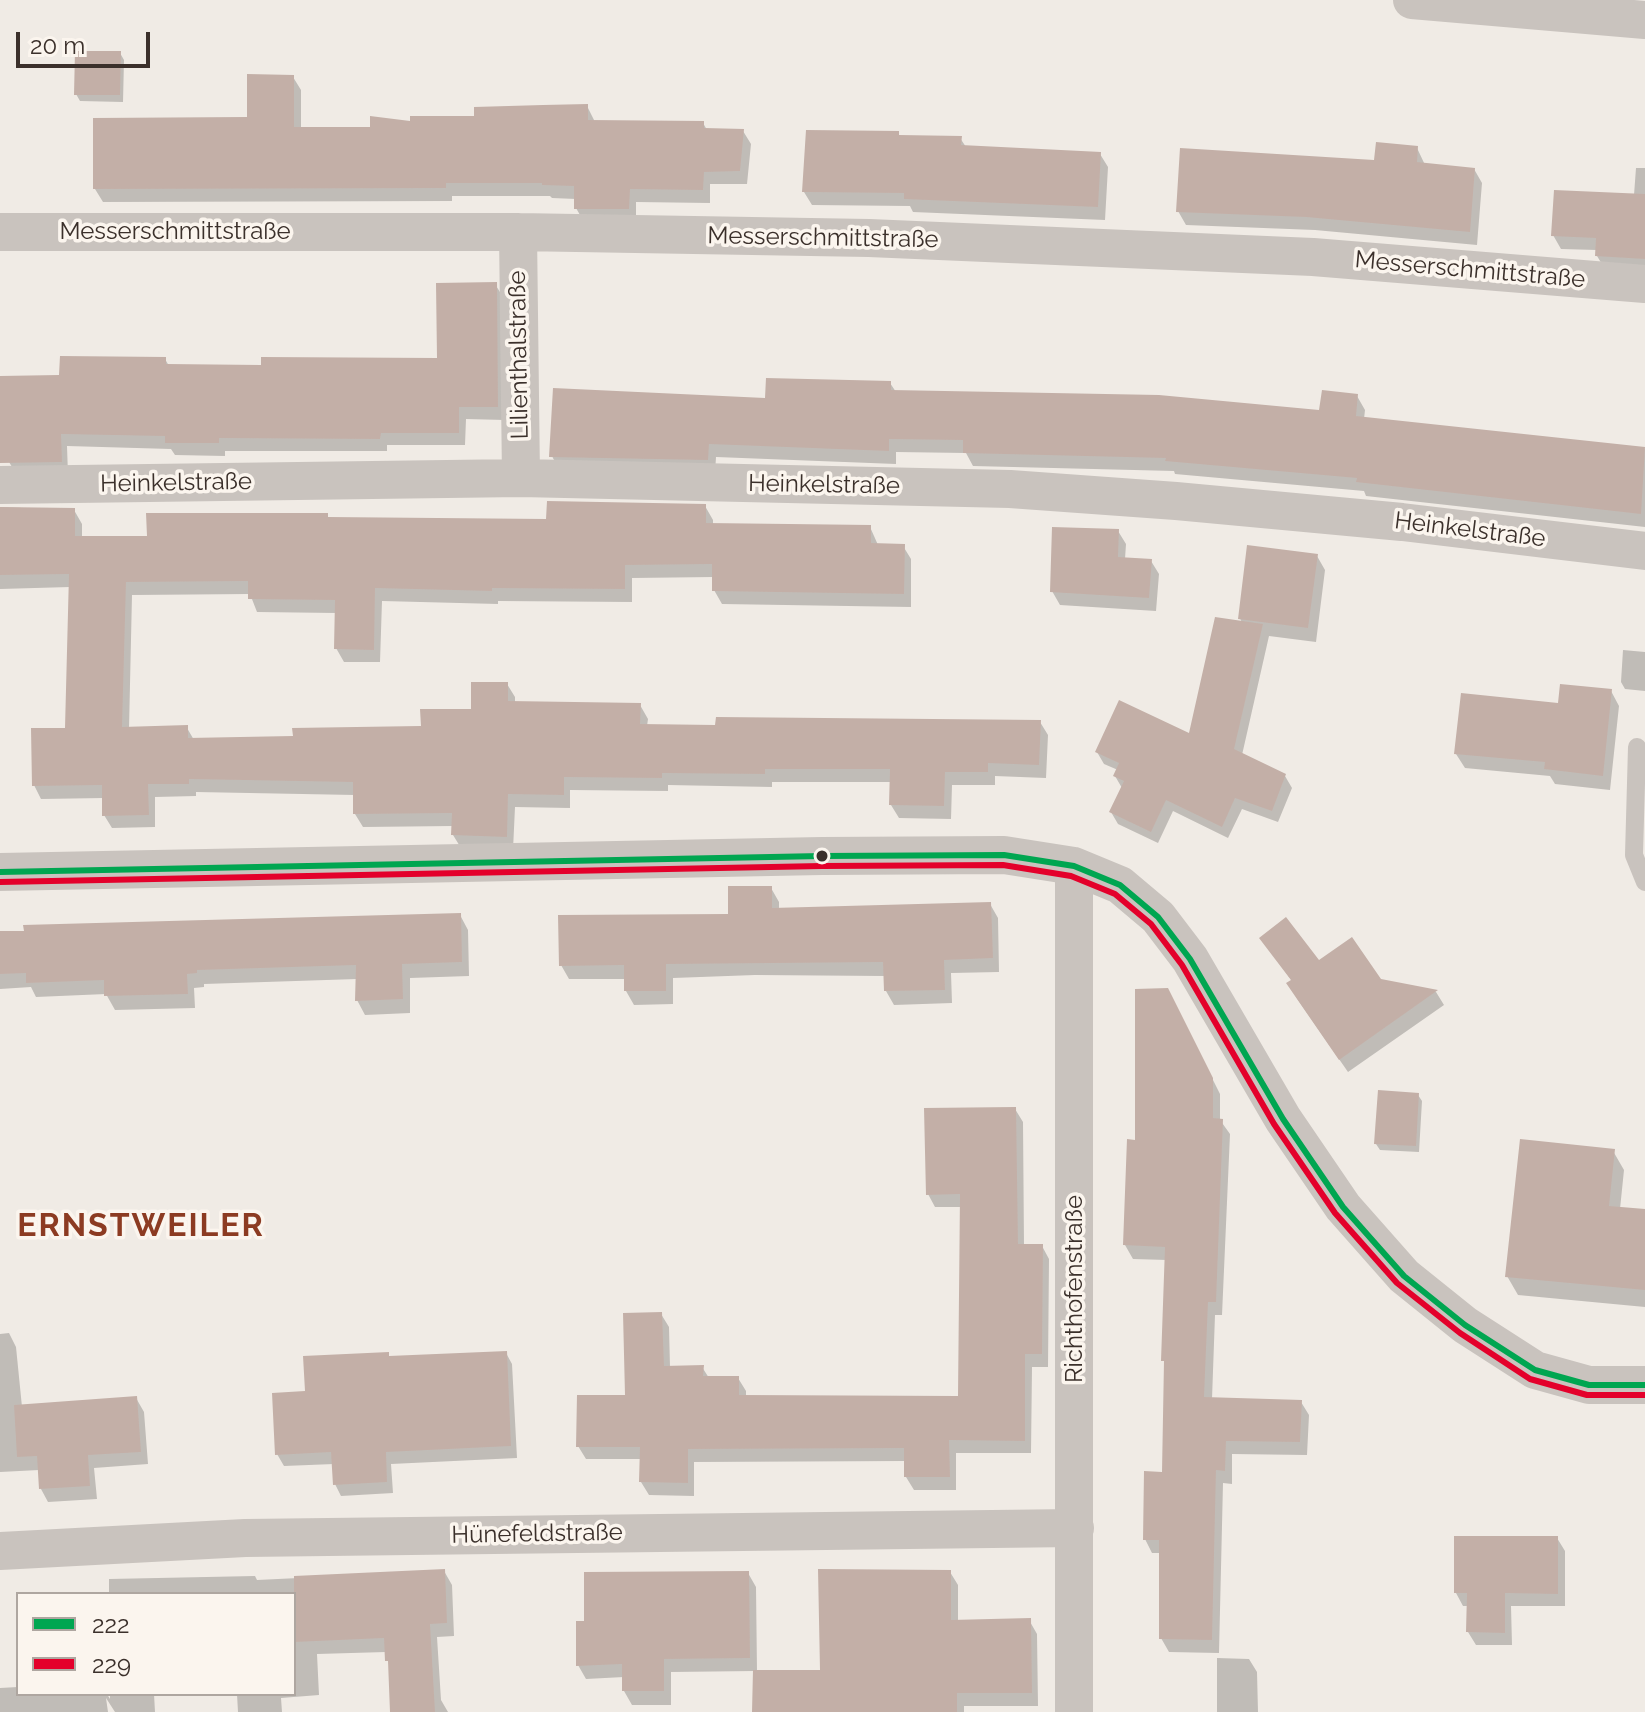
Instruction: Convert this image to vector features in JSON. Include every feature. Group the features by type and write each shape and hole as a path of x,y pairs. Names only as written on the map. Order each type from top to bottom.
{"street":[{"path":"1412,0 1645,20"},
{"name":"Messerschmittstraße","path":"0,232 518,232 869,238 1313,257 1645,284"},
{"name":"Lilienthalstraße","path":"518,232 521,478"},
{"name":"Heinkelstraße","path":"0,485 521,478 1010,489 1402,522 1645,551"},
{"path":"0,872 822,856 1004,855 1074,866 1120,885 1158,917 1190,959 1291,1132 1343,1207 1404,1276 1465,1325 1535,1370 1589,1385 1645,1385"},
{"name":"Richthofenstraße","path":"1074,866 1074,1712"},
{"name":"Hünefeldstraße","path":"0,1551 245,1538 1075,1528"}],"lane":[{"path":"1637,747 1634,855 1645,882"}],"building":[{"path":"75,51 121,51 120,95 74,95"},
{"path":"247,74 294,75 294,127 370,127 370,116 410,121 410,116 474,116 474,107 588,104 588,120 704,121 704,128 744,129 740,171 704,172 703,190 630,189 629,209 574,209 574,186 542,183 446,183 446,188 93,189 93,118 247,117"},
{"path":"806,130 899,131 899,135 962,136 961,145 1101,152 1098,207 904,199 904,193 802,192"},
{"path":"1376,142 1418,146 1417,162 1475,168 1470,232 1306,217 1176,212 1180,148 1374,160"},
{"path":"1554,190 1645,194 1645,259 1595,256 1596,238 1551,236"},
{"path":"497,282 498,407 459,407 459,433 381,433 380,439 219,438 219,443 165,443 165,436 61,434 62,462 0,463 0,376 59,375 60,356 166,357 166,364 261,365 261,357 437,358 436,283"},
{"path":"766,378 891,381 891,390 1159,395 1319,410 1322,390 1358,394 1356,416 1645,447 1641,514 1356,482 1357,478 1165,461 1166,458 963,453 963,440 889,439 889,451 709,444 708,460 549,457 553,388 765,398"},
{"path":"547,501 706,504 706,523 871,525 871,543 905,544 904,594 712,591 712,564 625,565 625,589 492,588 492,591 375,588 374,650 334,649 335,600 248,599 248,581 126,582 122,727 188,725 188,738 293,736 292,728 421,726 420,709 471,709 471,682 508,682 508,701 641,703 640,724 715,725 716,717 1041,720 1039,765 988,763 988,772 945,772 944,806 889,805 890,769 765,769 765,774 662,773 662,778 564,777 564,795 508,794 507,837 451,835 452,813 353,814 353,782 189,779 189,784 148,784 149,815 102,816 102,785 32,786 31,728 65,728 69,574 0,575 0,507 75,508 75,536 147,536 146,513 328,513 328,517 546,519"},
{"path":"1052,527 1119,529 1118,557 1152,559 1149,598 1050,592"},
{"path":"1247,545 1318,554 1308,628 1238,619"},
{"path":"1215,617 1263,624 1234,749 1286,774 1272,811 1235,798 1222,827 1166,800 1151,832 1109,812 1124,781 1113,776 1119,763 1095,752 1119,700 1189,733"},
{"path":"1560,684 1612,689 1603,776 1544,769 1545,762 1454,754 1461,693 1558,703"},
{"path":"728,886 772,886 772,908 991,902 993,958 944,960 945,990 884,991 883,962 666,964 666,991 624,991 624,965 559,966 558,915 728,914"},
{"path":"461,913 462,962 402,964 403,999 355,1001 356,965 197,970 197,973 187,974 188,994 104,996 104,980 26,983 26,973 0,974 0,931 24,931 23,925"},
{"path":"1286,917 1319,960 1352,937 1381,979 1438,990 1339,1060 1286,983 1291,980 1259,938"},
{"path":"1168,988 1213,1078 1213,1118 1223,1119 1216,1302 1208,1302 1204,1397 1302,1400 1300,1442 1226,1441 1225,1471 1216,1470 1212,1640 1159,1639 1159,1540 1143,1540 1144,1471 1162,1472 1164,1361 1161,1361 1165,1247 1123,1245 1127,1139 1135,1140 1135,989"},
{"path":"1378,1090 1419,1093 1416,1146 1374,1144"},
{"path":"1016,1107 1018,1244 1043,1244 1042,1354 1025,1354 1025,1441 949,1440 950,1477 904,1477 904,1448 688,1449 688,1483 639,1482 640,1447 576,1447 577,1395 625,1395 623,1313 662,1312 664,1366 704,1365 703,1376 739,1376 739,1395 958,1396 960,1194 926,1195 924,1108"},
{"path":"1520,1139 1615,1149 1609,1206 1645,1209 1645,1290 1505,1277"},
{"path":"507,1351 511,1446 386,1452 387,1482 333,1485 331,1452 275,1455 272,1393 305,1391 303,1356"},
{"path":"137,1396 141,1452 88,1455 90,1486 39,1489 37,1456 17,1457 14,1405"},
{"path":"1454,1536 1558,1536 1558,1594 1505,1593 1505,1633 1466,1632 1467,1593 1454,1593"},
{"path":"445,1569 447,1623 430,1624 435,1712 390,1712 384,1638 296,1642 294,1576"},
{"path":"818,1569 951,1570 951,1620 1031,1618 1032,1693 957,1693 957,1712 752,1712 753,1670 820,1670"},
{"path":"749,1571 750,1658 664,1659 664,1691 622,1691 622,1664 576,1666 576,1621 584,1621 584,1572"}],"transit line":[{"name":"222","path":"0,872 822,856 1004,855 1074,866 1120,885 1158,917 1190,959 1283,1119 1343,1207 1404,1276 1465,1325 1535,1370 1589,1385 1645,1385"},
{"name":"229","path":"0,882 822,866 1003,865 1071,876 1115,894 1151,924 1182,965 1274,1124 1335,1213 1397,1283 1460,1333 1530,1379 1587,1395 1645,1395"}],"district":[{"name":"ERNSTWEILER","path":"141,1226"}]}
